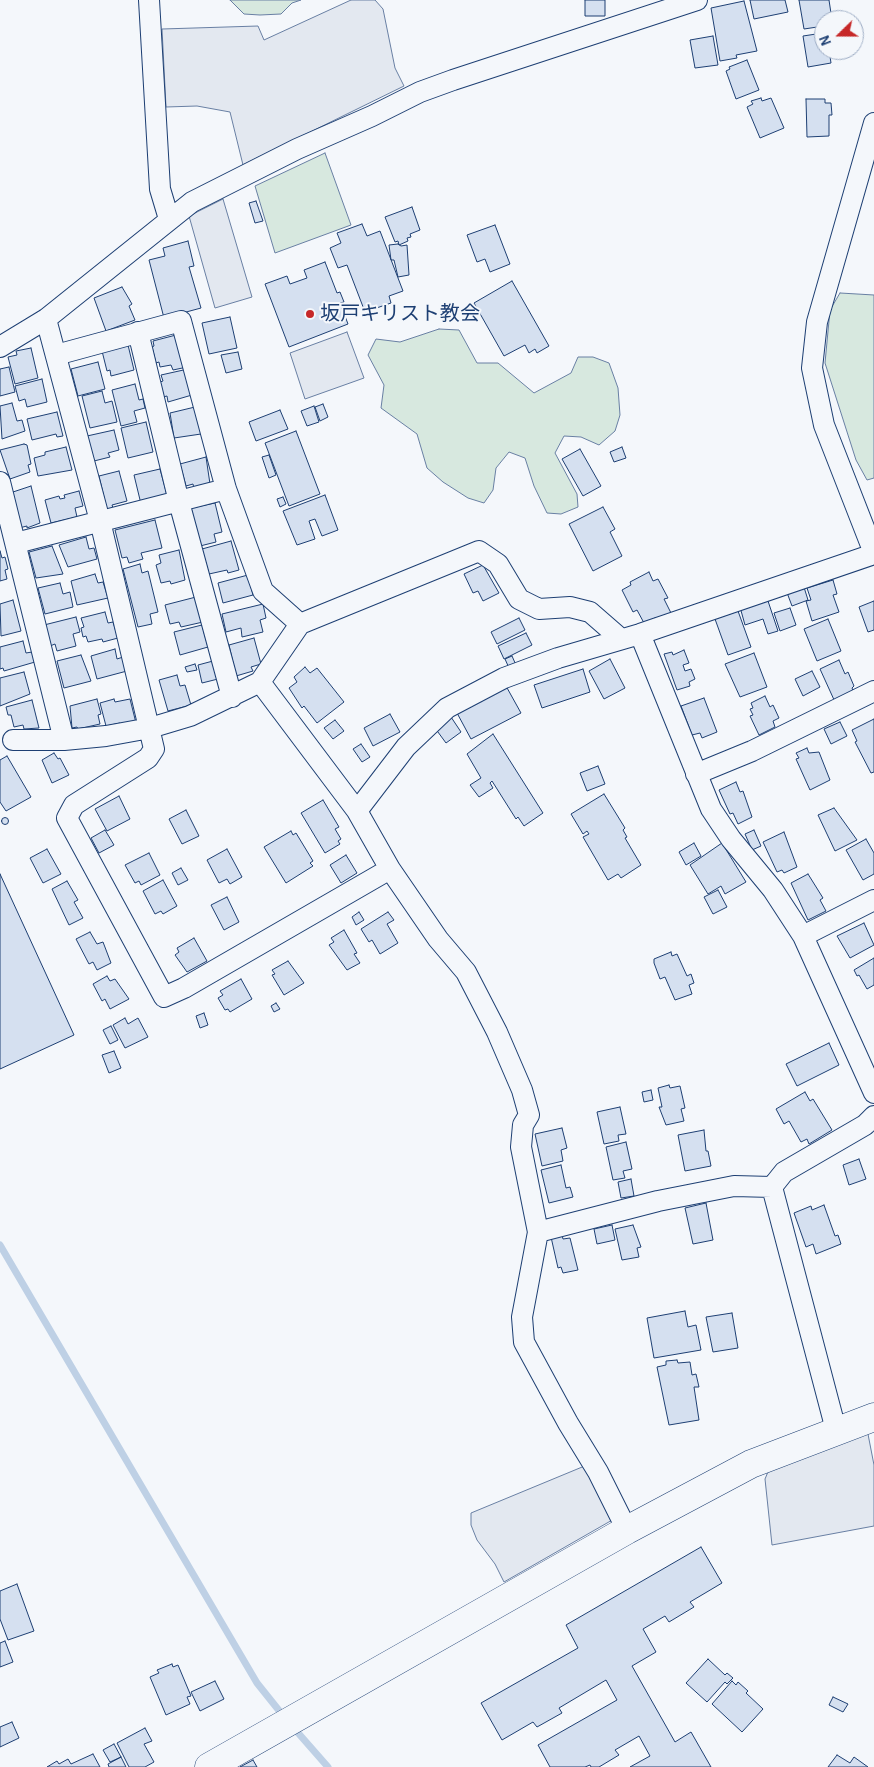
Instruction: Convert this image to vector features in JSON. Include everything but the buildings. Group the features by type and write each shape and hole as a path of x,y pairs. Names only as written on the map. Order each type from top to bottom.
{"street":[{"path":"149,0 160,190 169,219"},
{"path":"0,347 46,319 192,202 297,148 372,116 420,92 697,0"},
{"path":"357,811 406,747 447,708 504,678 558,658 640,634 874,553 824,426 812,368 817,322 853,189 873,132"},
{"path":"46,319 100,521 154,749 148,758 74,805 67,818 164,997 184,988 390,869"},
{"path":"56,355 181,321 226,489 262,591 300,624"},
{"path":"138,332 179,502 232,697"},
{"path":"0,482 64,740"},
{"path":"16,543 226,489"},
{"path":"13,740 64,740 106,736 150,728 190,716 260,682 300,624 479,551 498,564 519,598 539,609 570,607 590,612 621,639"},
{"path":"640,634 711,809 731,839 773,890 803,936 874,1093"},
{"path":"260,682 357,811 390,869 438,939 466,972 497,1032 522,1090 529,1115 523,1125 521,1147 538,1232 522,1317 524,1342 548,1388 598,1472 627,1530"},
{"path":"696,774 752,751 874,692"},
{"path":"803,936 874,900"},
{"path":"772,1187 784,1172 865,1125 874,1116"},
{"path":"538,1232 658,1201 734,1186 772,1187"},
{"path":"772,1187 836,1430"},
{"path":"210,1767 627,1530 751,1464 874,1417"}],"shaded area":[{"path":"230,0 301,0 292,3 281,14 260,15 244,14"},
{"path":"351,0 375,0 383,9 395,68 404,86 243,165 230,112 197,106 166,107 162,29 258,26 264,40"},
{"path":"325,153 351,225 275,253 255,186"},
{"path":"223,199 252,297 215,308 189,216"},
{"path":"840,293 874,295 874,478 867,480 856,460 825,363 830,310"},
{"path":"439,329 459,330 477,363 498,363 534,393 571,373 578,357 593,357 609,363 618,388 620,415 615,431 599,445 581,437 564,436 555,453 577,494 578,507 561,514 547,513 534,486 525,458 509,452 496,468 493,490 484,503 468,498 443,482 427,468 417,434 381,408 384,385 368,355 376,339 400,342"},
{"path":"347,332 364,378 305,399 290,353"},
{"path":"867,1429 874,1465 874,1526 772,1545 765,1479 770,1467"},
{"path":"587,1465 614,1519 504,1582 495,1564 477,1540 471,1525 471,1513"}],"waterway":[{"path":"0,1245 257,1683 285,1718"},
{"path":"292,1726 328,1767"}],"place":[{"name":"坂戸キリスト教会","path":"310,314"}]}
